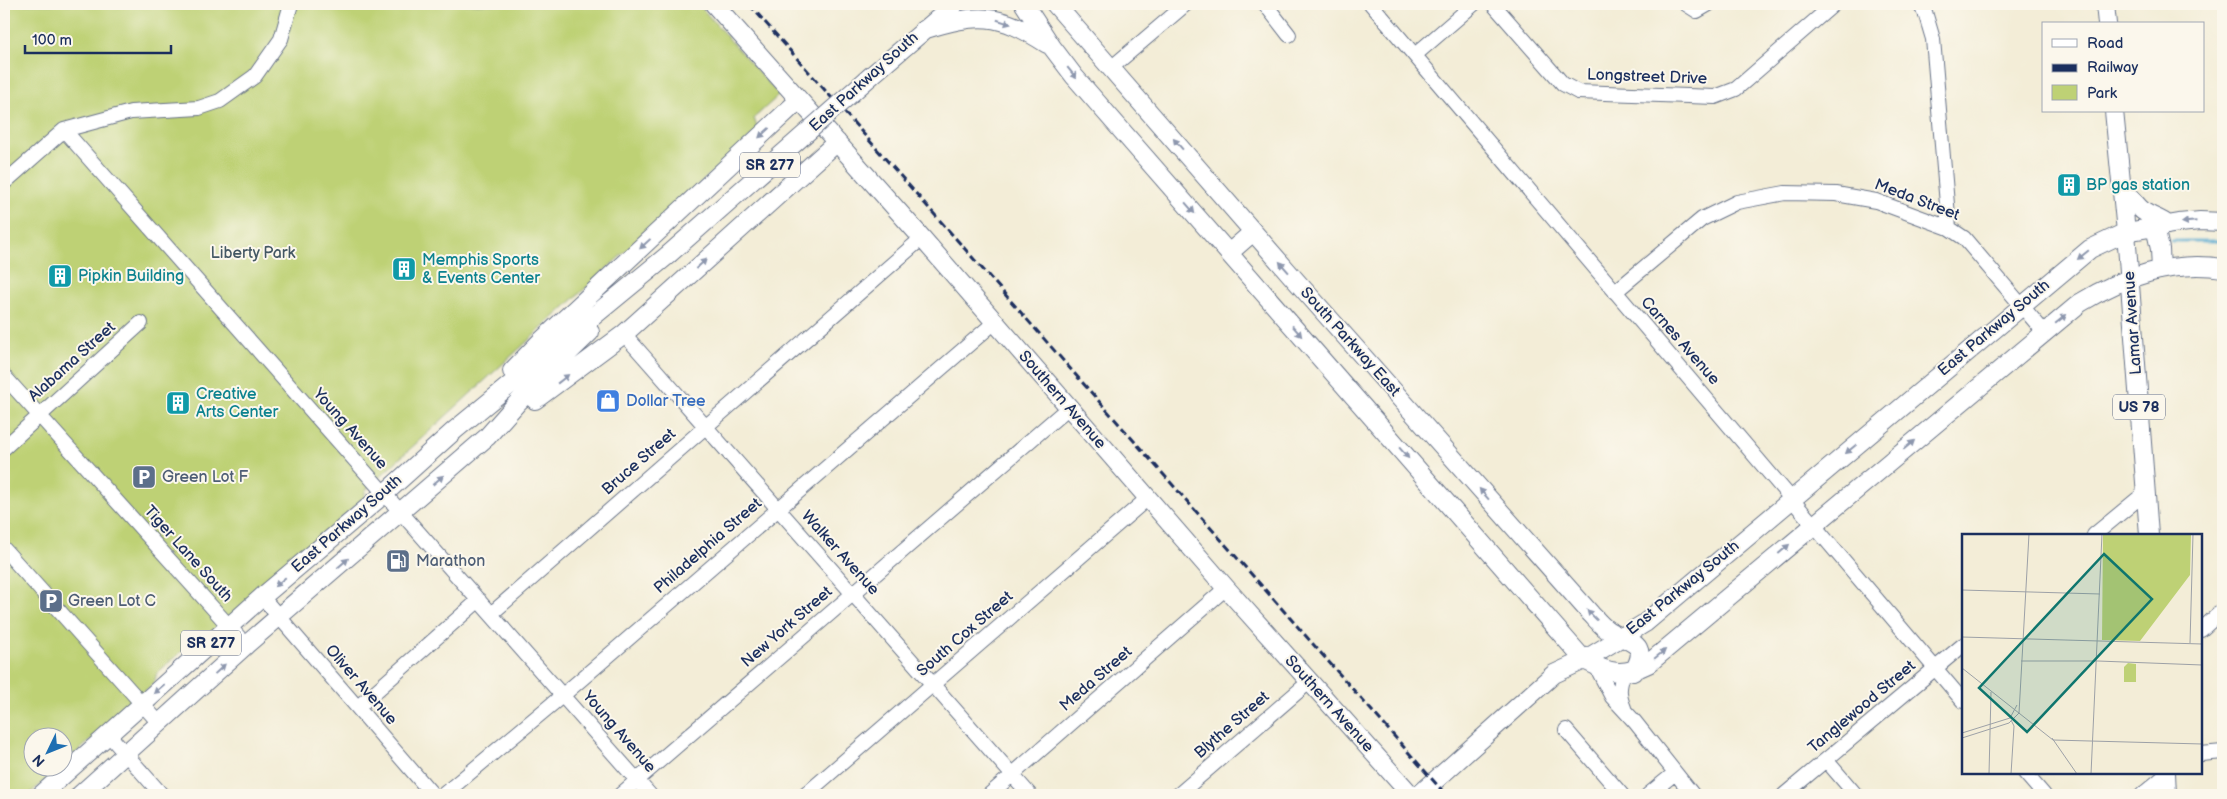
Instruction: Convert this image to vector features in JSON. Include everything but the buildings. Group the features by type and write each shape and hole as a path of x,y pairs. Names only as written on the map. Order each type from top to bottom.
{"main road":[{"name":"Southern Avenue","path":"714,4 922,238 1226,588 1411,795"},
{"name":"East Parkway South","path":"41,795 262,597 384,494 455,430 664,258 955,4"},
{"name":"South Parkway East","path":"1024,4 1052,47 1229,253 1590,663"},
{"name":"South Parkway East","path":"1055,4 1253,232 1591,614 1608,630 1636,644 1640,653 1639,662 1628,672"},
{"path":"2105,4 2106,22"},
{"path":"923,30 969,18 988,17 1009,23 1052,47"},
{"path":"455,430 541,341 799,100"},
{"name":"Lamar Avenue","path":"2114,112 2126,232 2149,534"},
{"path":"487,437 624,334 837,142"},
{"path":"2122,192 2130,196 2143,211 2160,218 2162,226 2161,270"},
{"path":"2126,232 2200,221 2223,222"},
{"path":"1229,253 1253,232"},
{"name":"East Parkway South","path":"1418,795 1554,674 1590,663 1623,637 1645,623 2021,305 2090,249 2126,232"},
{"name":"East Parkway South","path":"80,795 246,645 487,437 518,402 664,258"},
{"path":"1590,663 1628,672 1648,664 2044,332 2103,289 2161,270 2207,266 2223,268"},
{"path":"2166,774 2167,795"}],"street":[{"path":"4,183 64,130 131,112 199,108 220,101 255,76 281,39 289,17 291,4"},
{"path":"1111,68 1186,4"},
{"path":"1265,4 1289,35"},
{"name":"Carnes Avenue","path":"1372,4 1962,700"},
{"path":"1415,55 1474,4"},
{"name":"Longstreet Drive","path":"1493,4 1563,84 1578,92 1715,97 1736,89 1834,4"},
{"path":"1691,8 1709,4"},
{"path":"1919,4 1925,12 1933,39 1949,228"},
{"name":"Young Avenue","path":"64,130 650,795"},
{"name":"Meda Street","path":"1615,292 1702,219 1737,202 1785,192 1836,194 1876,201 1949,228 1964,238 2044,332"},
{"name":"Bruce Street","path":"491,614 922,238"},
{"name":"Philadelphia Street","path":"443,795 563,695 995,322"},
{"name":"Alabama Street","path":"4,448 141,323"},
{"name":"Walker Avenue","path":"624,334 707,426 932,686 1030,795"},
{"name":"Tiger Lane South","path":"4,376 246,645"},
{"name":"New York Street","path":"620,795 1069,407"},
{"path":"2095,534 2145,492"},
{"name":"South Cox Street","path":"805,795 1148,498"},
{"path":"4,549 160,724"},
{"name":"Meda Street","path":"989,795 1226,588"},
{"name":"Oliver Avenue","path":"262,597 433,795"},
{"path":"358,707 479,600"},
{"path":"2202,629 2223,610"},
{"name":"Tanglewood Street","path":"1784,795 1962,646"},
{"path":"1590,663 1612,697 1624,708 1693,795"},
{"path":"1624,708 1620,698 1619,687 1628,672"},
{"name":"Blythe Street","path":"1178,795 1309,682"},
{"path":"1566,730 1622,795"},
{"path":"108,734 162,795"},
{"path":"2202,754 2223,752"},
{"path":"1826,760 1856,795"},
{"path":"1648,795 1675,773"},
{"path":"2026,774 2044,795"},
{"path":"2142,795 2166,774"}],"green space":[{"name":"Liberty Park","path":"4,4 698,4 779,95 754,118 758,130 374,482 365,491 365,497 209,635 197,638 157,673 154,683 72,757 72,726 22,726 22,776 50,776 28,795 4,795"}],"waterway":[{"path":"2172,241 2223,241"}],"railway":[{"path":"749,4 1446,795"}],"place":[{"name":"BP gas station","path":"2069,185"},
{"name":"Memphis Sports & Events Center","path":"404,269"},
{"name":"Pipkin Building","path":"60,276"},
{"name":"Dollar Tree","path":"608,401"},
{"name":"Creative Arts Center","path":"178,403"},
{"name":"Green Lot F","path":"144,477"},
{"name":"Marathon","path":"398,561"},
{"name":"Green Lot C","path":"51,601"}]}
